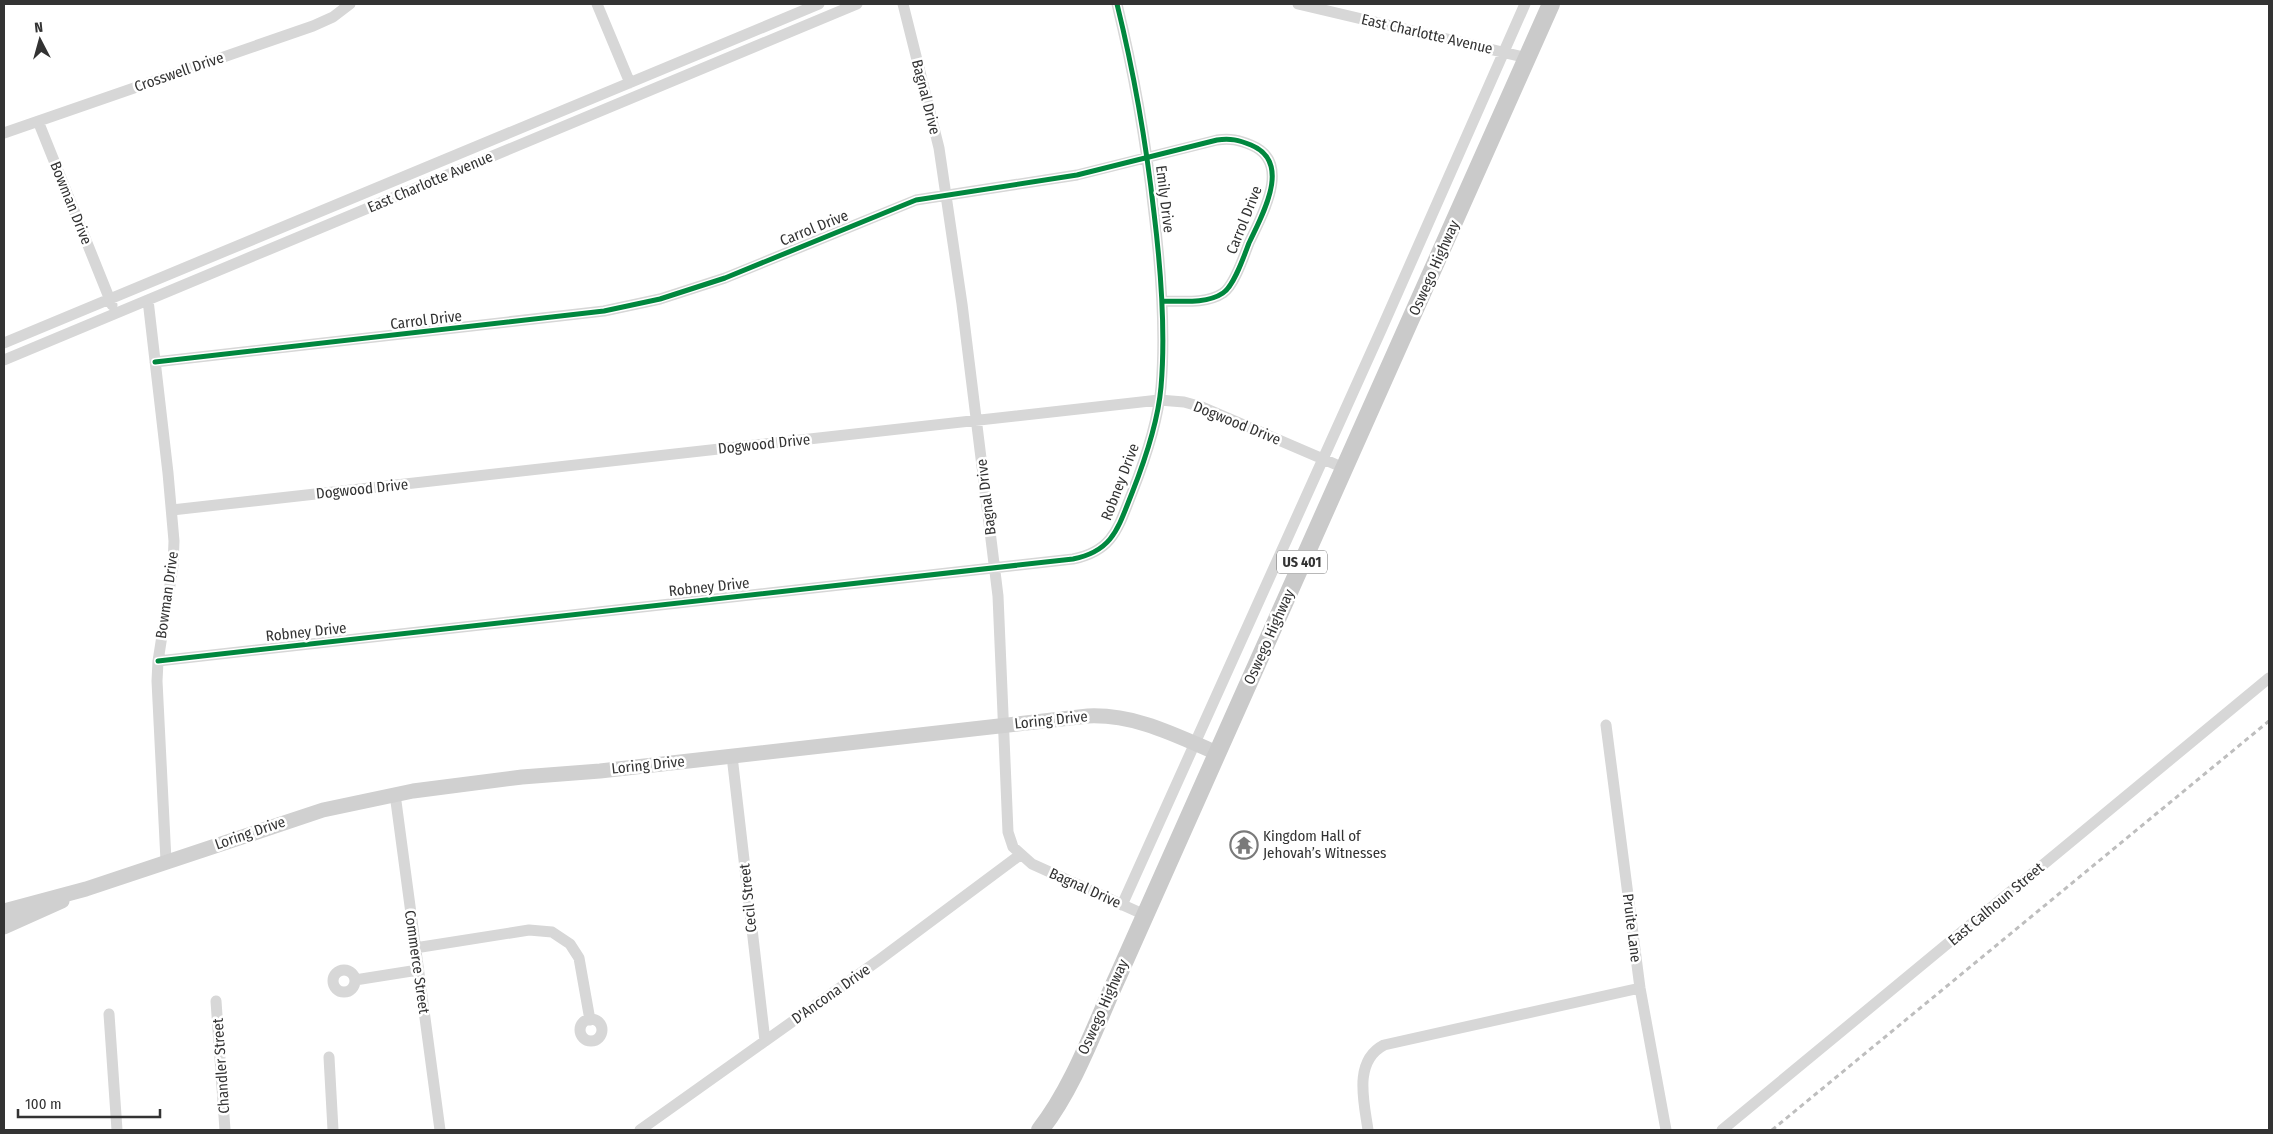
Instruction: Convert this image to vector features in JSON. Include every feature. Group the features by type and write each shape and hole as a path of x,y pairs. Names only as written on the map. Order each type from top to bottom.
{"main road":[{"name":"Oswego Highway","path":"1040,1130 1050,1118 1067,1086 1551,4"}],"street":[{"name":"Crosswell Drive","path":"4,133 313,26 332,17 350,4"},
{"path":"597,4 630,83"},
{"name":"East Charlotte Avenue","path":"4,343 819,4"},
{"name":"East Charlotte Avenue","path":"4,360 857,4"},
{"name":"Bagnal Drive","path":"903,4 939,148 947,194 977,421 1000,625 1006,822 1010,840 1020,855 1032,864 1145,914"},
{"name":"Emily Drive","path":"1117,4 1135,81 1148,158 1162,301 1163,348 1159,400"},
{"name":"East Charlotte Avenue","path":"1298,4 1527,58"},
{"name":"Oswego Highway","path":"1122,904 1525,4"},
{"name":"Bowman Drive","path":"38,121 115,314"},
{"name":"Carrol Drive","path":"155,362 562,317 634,306 675,295 725,278 916,200 1078,175 1217,140 1234,139 1262,151 1270,163 1273,174 1271,190 1236,274 1226,291 1209,299 1162,301"},
{"name":"Bowman Drive","path":"148,300 172,510 173,566 158,661 157,706 166,861"},
{"name":"Dogwood Drive","path":"172,510 1159,400 1184,402 1202,407 1344,468"},
{"name":"Robney Drive","path":"158,661 994,568 1084,556 1094,553 1106,543 1124,512 1150,438 1159,400"},
{"name":"East Calhoun Street","path":"1722,1130 2269,678"},
{"name":"Loring Drive","path":"4,911 86,889 322,810 394,794 522,777 600,771 1004,725 1110,715 1150,725 1217,753"},
{"name":"Pruite Lane","path":"1606,725 1640,988 1666,1130"},
{"name":"Cecil Street","path":"732,756 764,1041"},
{"name":"Commerce Street","path":"394,794 440,1130"},
{"name":"D'Ancona Drive","path":"640,1130 879,960 1020,855"},
{"name":"Loring Drive","path":"4,926 36,914 86,889"},
{"path":"415,948 529,930 552,932 570,944 579,958 590,1020"},
{"path":"355,980 418,970"},
{"path":"1368,1130 1364,1073 1368,1060 1378,1048 1398,1041 1640,988"},
{"name":"Chandler Street","path":"216,1001 225,1130"},
{"path":"108,1014 116,1130"},
{"path":"328,1056 333,1130"}],"railway":[{"path":"1772,1130 2269,721"}],"cycle path":[{"path":"158,661 1073,559 1086,555 1106,544 1118,527 1127,506 1150,441 1161,387 1163,343 1161,278 1151,186 1134,82 1117,4"},
{"path":"155,362 604,311 660,299 725,278 916,200 1077,175 1217,140 1226,139 1242,142 1264,153 1270,164 1272,176 1271,190 1261,218 1231,284 1217,297 1194,301 1163,301"}],"place":[{"name":"Kingdom Hall of Jehovah’s Witnesses","path":"1244,845"}]}
